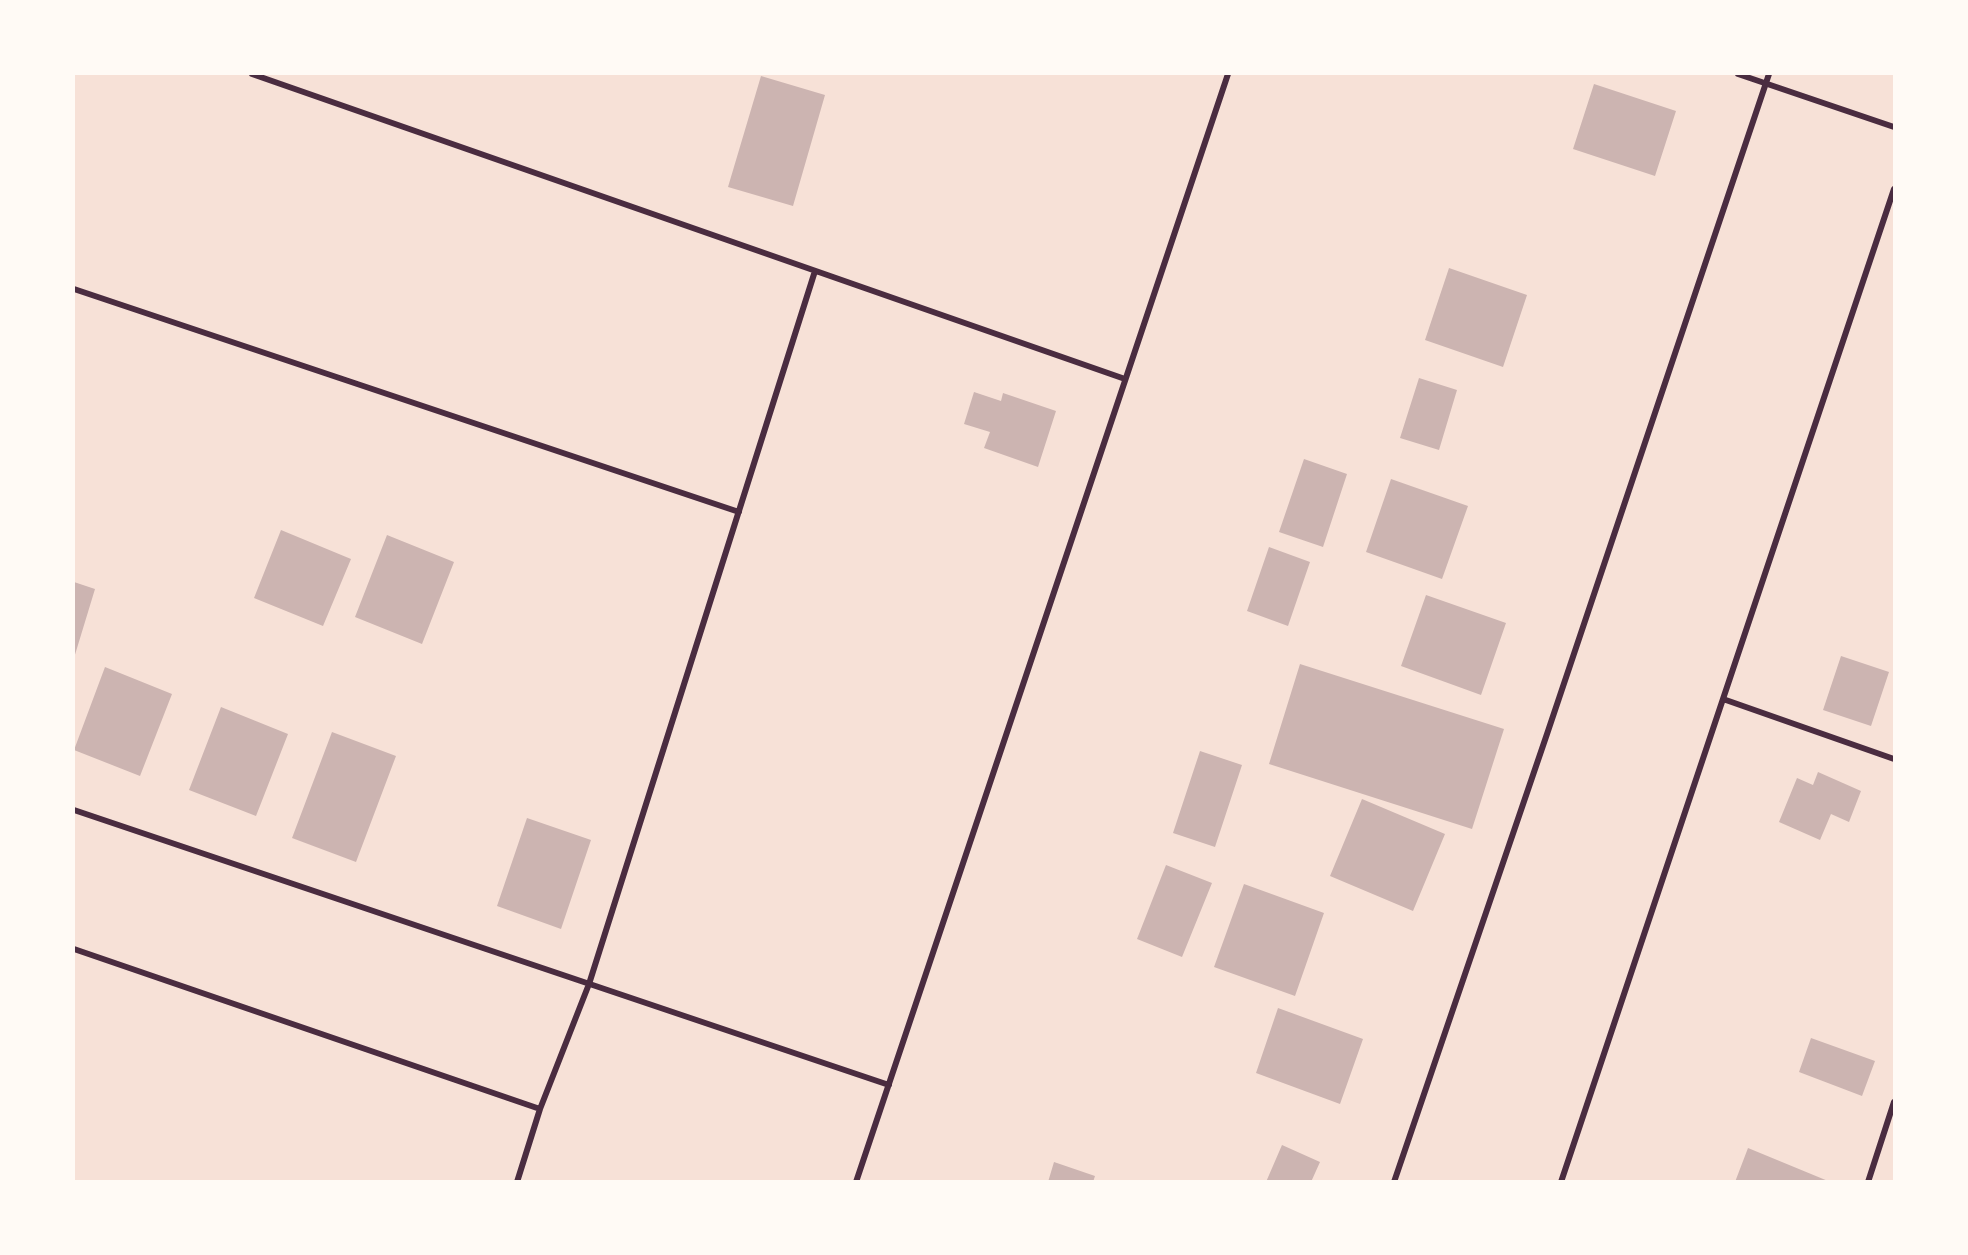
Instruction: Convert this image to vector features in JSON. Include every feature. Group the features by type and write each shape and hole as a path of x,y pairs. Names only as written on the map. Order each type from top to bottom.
{"street":[{"path":"252,74 1125,379"},
{"path":"856,1182 1228,74"},
{"path":"1738,74 1894,127"},
{"path":"1394,1182 1769,74"},
{"path":"1561,1182 1894,189"},
{"path":"517,1182 540,1109 589,984 815,270"},
{"path":"74,290 739,512"},
{"path":"1723,699 1894,759"},
{"path":"74,810 889,1085"},
{"path":"74,949 540,1109"},
{"path":"1868,1182 1894,1102"}],"building":[{"path":"761,76 825,95 793,206 728,187"},
{"path":"1594,84 1676,111 1655,176 1573,149"},
{"path":"1449,268 1527,295 1503,367 1425,340"},
{"path":"1419,378 1457,390 1439,450 1400,438"},
{"path":"974,392 1001,401 1003,393 1056,411 1038,467 984,448 990,432 964,424"},
{"path":"1304,459 1347,474 1323,547 1279,532"},
{"path":"1391,479 1468,506 1442,579 1366,552"},
{"path":"281,530 351,559 323,626 254,598"},
{"path":"387,535 454,562 422,644 355,617"},
{"path":"1269,547 1310,562 1288,626 1247,611"},
{"path":"74,582 95,589 74,658"},
{"path":"1426,595 1506,623 1481,695 1401,666"},
{"path":"1841,656 1889,672 1871,726 1823,710"},
{"path":"1300,664 1504,729 1472,829 1269,764"},
{"path":"105,667 172,694 140,776 74,750"},
{"path":"221,707 288,734 256,816 189,790"},
{"path":"332,732 396,756 356,862 292,838"},
{"path":"1200,751 1242,765 1215,847 1173,833"},
{"path":"1818,772 1861,791 1849,822 1831,814 1820,840 1779,822 1797,778 1813,785"},
{"path":"1362,799 1445,834 1413,911 1330,876"},
{"path":"527,818 591,840 561,929 497,906"},
{"path":"1166,865 1212,883 1182,957 1137,939"},
{"path":"1244,884 1324,913 1295,996 1214,967"},
{"path":"1278,1008 1363,1039 1340,1104 1256,1073"},
{"path":"1811,1038 1875,1061 1862,1096 1799,1072"},
{"path":"1282,1145 1320,1162 1311,1182 1266,1182"},
{"path":"1748,1148 1828,1181 1828,1182 1735,1182"},
{"path":"1054,1162 1095,1176 1093,1182 1048,1182"}]}
